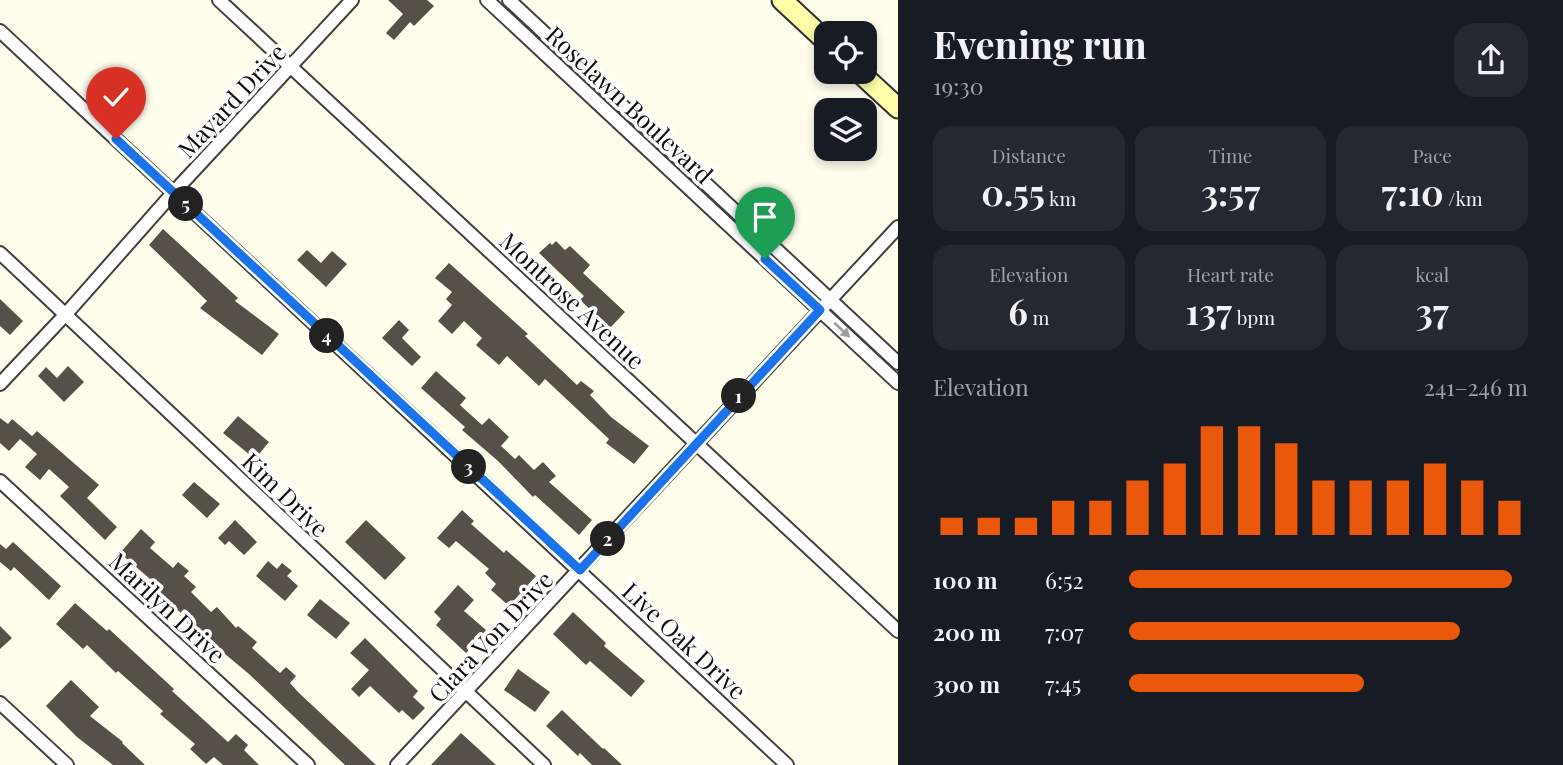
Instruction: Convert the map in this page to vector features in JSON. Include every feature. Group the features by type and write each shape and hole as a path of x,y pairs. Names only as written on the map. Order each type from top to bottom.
{"street":[{"name":"Montrose Avenue","path":"219,0 898,631"},
{"name":"Mayard Drive","path":"0,384 352,0"},
{"name":"Roselawn Boulevard","path":"487,0 898,383"},
{"name":"Roselawn Boulevard","path":"509,0 898,363"},
{"path":"782,0 814,30"},
{"path":"519,30 529,19"},
{"name":"Live Oak Drive","path":"0,31 787,765"},
{"path":"872,84 898,108"},
{"path":"616,121 627,110"},
{"path":"710,207 720,197"},
{"name":"Clara Von Drive","path":"397,765 898,227"},
{"name":"Kim Drive","path":"0,253 544,765"},
{"name":"Marilyn Drive","path":"0,481 308,765"},
{"path":"0,703 67,765"}],"building":[{"path":"388,0 427,0 434,6 414,26 410,22 394,40 386,33 403,14"},
{"path":"163,229 238,298 235,301 279,334 262,355 200,308 207,301 149,245"},
{"path":"556,241 565,250 570,246 590,265 583,273 625,312 610,328 580,300 584,296 539,253"},
{"path":"307,250 321,263 332,251 347,264 326,287 297,260"},
{"path":"449,263 528,334 525,336 577,385 581,381 594,391 590,395 611,417 649,446 634,464 606,443 609,439 545,379 539,386 507,356 499,365 476,345 482,338 464,321 452,334 438,321 452,305 446,299 452,292 435,278"},
{"path":"0,299 23,321 10,335 0,326"},
{"path":"399,320 409,330 402,338 421,357 412,366 382,338"},
{"path":"68,366 84,382 64,402 38,376 46,367 57,378"},
{"path":"436,371 466,398 460,405 482,425 489,418 509,437 501,446 515,459 519,455 534,470 543,462 556,476 549,482 592,520 579,535 535,495 533,497 498,461 462,430 465,427 421,388"},
{"path":"238,416 269,442 255,459 223,433"},
{"path":"0,418 8,424 12,419 32,436 37,431 99,485 87,498 117,527 105,540 60,496 69,487 49,469 40,480 25,467 37,454 20,439 9,451 0,443"},
{"path":"194,482 220,504 207,518 182,495"},
{"path":"462,510 474,521 471,524 536,576 509,606 491,590 496,584 485,573 489,569 456,541 449,548 437,538"},
{"path":"235,520 257,542 244,555 229,541 225,545 218,538"},
{"path":"366,520 406,558 385,580 345,542"},
{"path":"141,529 155,542 150,548 173,568 178,562 189,571 184,576 196,587 191,592 211,612 217,607 236,628 238,626 257,642 252,648 280,673 286,667 296,676 290,683 298,692 376,765 345,765 249,674 213,644 210,647 180,616 182,614 154,589 157,585 120,553"},
{"path":"13,542 61,586 49,600 14,567 11,571 0,562 0,544 6,549"},
{"path":"268,561 277,569 282,563 292,571 287,576 298,586 285,601 256,576"},
{"path":"458,585 474,600 464,611 486,630 466,653 436,625 441,619 434,612"},
{"path":"320,599 350,623 336,639 307,615"},
{"path":"75,603 107,631 109,629 228,742 236,734 248,745 244,750 259,765 223,765 214,757 206,764 190,749 195,744 160,714 163,711 118,671 116,673 87,645 83,649 56,624"},
{"path":"573,612 606,643 604,646 645,681 631,697 590,661 586,665 553,634"},
{"path":"0,626 12,638 0,649"},
{"path":"365,638 418,691 413,697 425,708 413,720 402,710 399,713 370,686 359,697 351,689 369,670 350,653"},
{"path":"518,669 550,692 535,712 504,690"},
{"path":"71,680 99,707 90,716 123,742 145,765 113,765 77,737 46,706"},
{"path":"562,710 622,765 592,765 580,753 578,756 546,726"},
{"path":"461,733 496,765 431,765"}],"route":[{"path":"116,139 580,570 820,310 765,259"}]}
